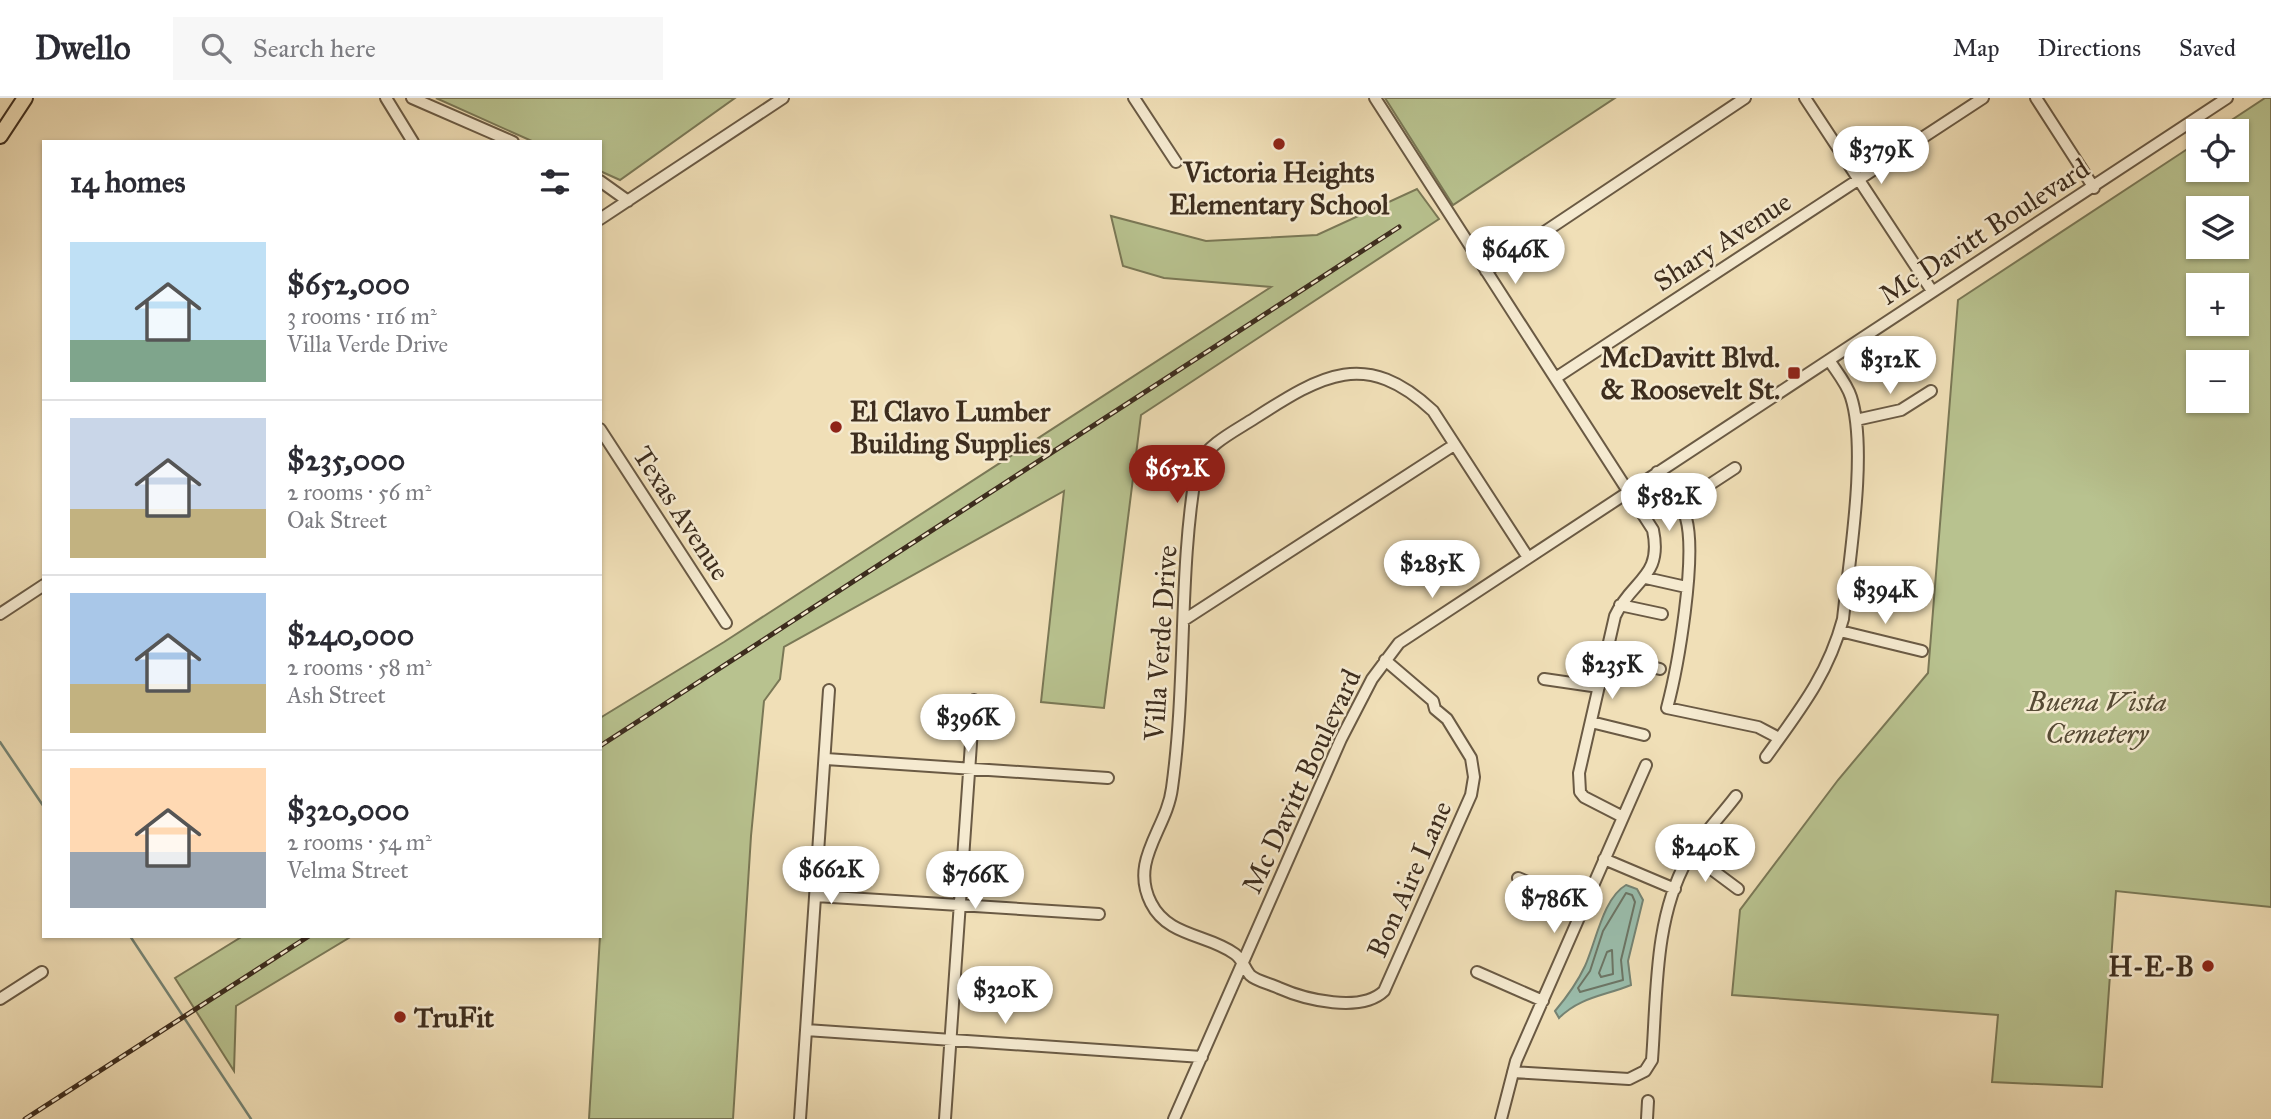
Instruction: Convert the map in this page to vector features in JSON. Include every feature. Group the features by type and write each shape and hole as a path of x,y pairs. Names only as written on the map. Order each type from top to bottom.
{"main road":[{"path":"0,136 25,98"}],"street":[{"path":"386,98 412,140"},
{"path":"412,98 508,140"},
{"path":"602,218 783,98"},
{"path":"1135,98 1176,162"},
{"path":"1375,98 1653,530 1656,546 1654,562 1646,578 1620,605 1579,773 1580,792 1591,803 1623,817"},
{"path":"1486,271 1745,98"},
{"name":"Shary Avenue","path":"1556,377 1983,98"},
{"path":"2036,98 2094,188"},
{"name":"Mc Davitt Boulevard","path":"1174,1119 1341,739 1371,679 1385,660 1416,630 1932,291 2094,188 2227,98"},
{"path":"1811,100 1857,178 1932,291"},
{"path":"602,182 628,201"},
{"path":"1766,757 1815,690 1840,631 1858,453 1851,395 1829,360"},
{"name":"Villa Verde Drive","path":"1243,961 1233,952 1171,925 1152,905 1146,891 1144,860 1172,789 1197,465 1203,455 1306,386 1339,374 1359,374 1394,383 1413,392 1433,411 1527,556"},
{"path":"1856,420 1900,410 1931,391"},
{"name":"Texas Avenue","path":"602,432 726,623"},
{"path":"1184,620 1454,444"},
{"path":"1680,504 1735,468"},
{"path":"1657,472 1680,504 1686,520 1690,552 1667,708 1758,727 1779,738"},
{"path":"1646,578 1686,587"},
{"path":"0,614 42,586"},
{"path":"1620,605 1662,614"},
{"path":"1840,631 1922,651"},
{"path":"1606,656 1660,669"},
{"name":"Bon Aire Lane","path":"1243,961 1251,975 1306,999 1363,1002 1375,1000 1384,991 1471,795 1474,777 1471,758 1447,719 1435,709 1433,701 1385,660"},
{"path":"1544,679 1599,687"},
{"path":"800,1119 829,690"},
{"path":"944,1119 974,700"},
{"path":"1591,722 1644,735"},
{"path":"826,760 1108,778"},
{"path":"1501,1119 1513,1072 1646,765"},
{"path":"1513,1072 1629,1079 1645,1071 1652,1060 1662,943 1675,889 1691,854 1737,796"},
{"path":"1691,854 1738,888"},
{"path":"1604,859 1675,889"},
{"path":"1518,878 1584,905"},
{"path":"816,896 1099,914"},
{"path":"0,999 43,972"},
{"path":"1477,972 1543,1001"},
{"path":"806,1030 1202,1057"},
{"path":"1647,1119 1648,1101"}],"green space":[{"path":"436,98 735,98 620,180 602,172 602,140 530,140"},
{"path":"1385,98 1615,98 1453,205"},
{"name":"Buena Vista Cemetery","path":"2265,98 2271,98 2271,907 2116,891 2102,1087 1992,1082 1998,1015 1732,995 1740,910 1838,780 1928,673 1958,300 2186,150 2186,182 2249,182 2249,119 2233,119"},
{"path":"1417,189 1439,219 1141,415 1104,708 1041,702 1064,491 784,647 780,679 764,701 751,836 733,1119 589,1119 600,938 602,938 602,717 724,642 1271,287 1164,278 1123,266 1111,216 1206,241 1317,235"},
{"path":"240,938 349,938 236,1006 234,1071 175,978"}],"water":[{"path":"1626,885 1637,889 1643,900 1628,961 1631,985 1584,1001 1559,1018 1555,1011 1582,972 1611,900"}],"waterway":[{"path":"0,742 42,804"},
{"path":"131,938 251,1119"}],"railway":[{"path":"602,745 1399,227"},
{"path":"25,1119 306,938"}],"place":[{"name":"Victoria Heights Elementary School","path":"1279,144"},
{"name":"McDavitt Blvd. & Roosevelt St.","path":"1794,373"},
{"name":"El Clavo Lumber Building Supplies","path":"836,427"},
{"name":"H-E-B","path":"2208,966"},
{"name":"TruFit","path":"400,1017"}]}
